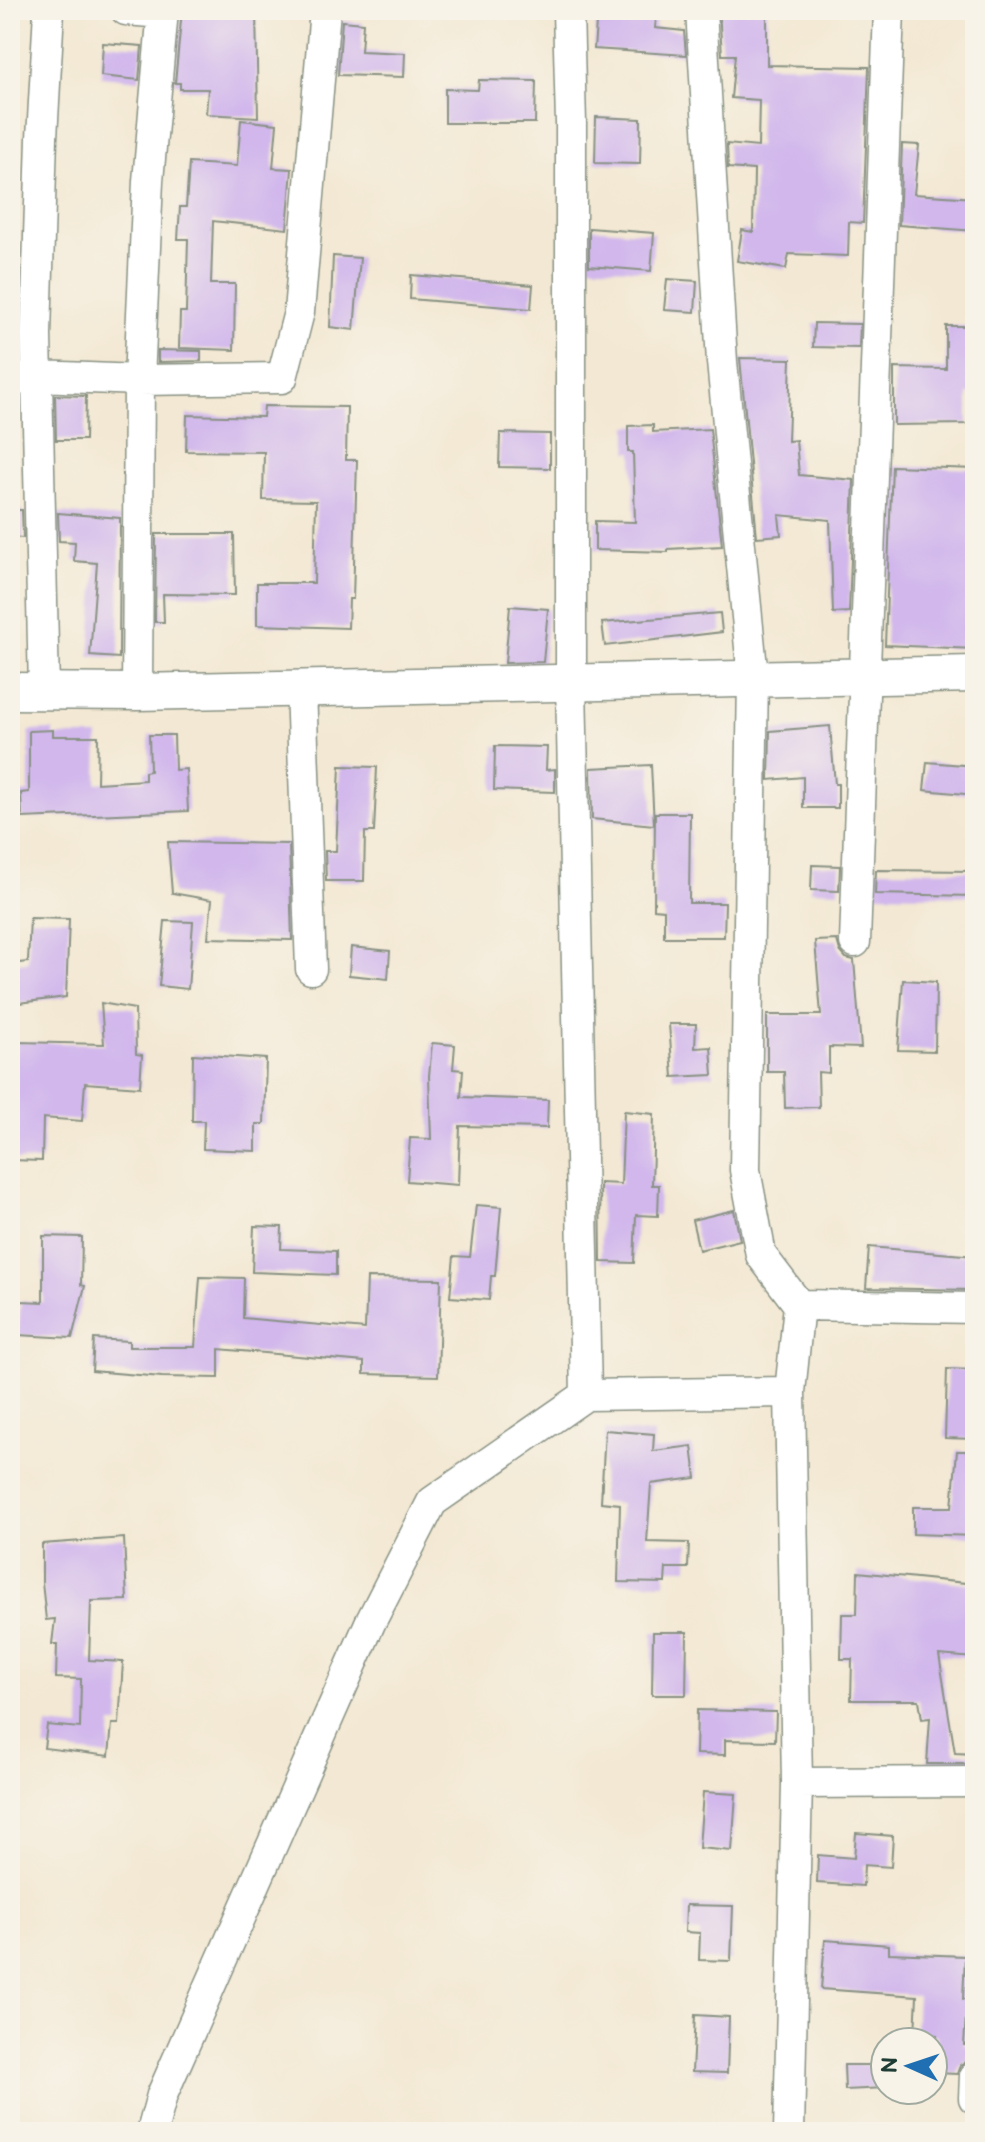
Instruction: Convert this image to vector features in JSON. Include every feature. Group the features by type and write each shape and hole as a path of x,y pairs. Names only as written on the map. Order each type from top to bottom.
{"street":[{"path":"49,10 36,335 24,379 27,691 137,692 975,674"},
{"path":"126,10 163,11 148,181 139,380 137,692"},
{"path":"24,379 282,378 299,312 325,10"},
{"path":"568,10 571,124 571,683 586,1395"},
{"path":"701,10 722,362 753,678 745,1170 761,1255 799,1305 790,1392 797,1783 789,2132"},
{"path":"855,942 889,10"},
{"path":"301,688 311,969"},
{"path":"799,1305 975,1308"},
{"path":"152,2132 162,2095 370,1623 432,1502 586,1395 790,1392"},
{"path":"797,1783 975,1782"}],"building":[{"path":"182,10 256,10 258,117 206,114 208,89 180,89 180,83 175,83"},
{"path":"597,10 657,10 655,28 684,31 686,55 594,49"},
{"path":"719,10 767,10 767,65 869,67 863,223 849,222 848,256 789,254 786,269 737,261 742,230 753,232 754,170 728,168 727,144 758,147 759,100 731,98 735,55 722,55"},
{"path":"342,21 363,23 361,51 405,53 404,77 338,75"},
{"path":"103,43 142,46 139,80 101,76"},
{"path":"479,80 536,81 535,123 445,123 445,89 478,90"},
{"path":"596,117 641,119 640,164 595,163"},
{"path":"241,120 277,124 273,168 292,169 287,229 213,221 211,284 235,284 234,350 179,348 180,312 186,312 188,239 178,239 180,207 186,207 189,163 237,166"},
{"path":"902,144 919,145 914,194 975,198 975,231 899,225"},
{"path":"589,228 654,233 651,271 589,266"},
{"path":"333,256 360,258 354,330 330,327"},
{"path":"411,275 533,285 531,309 410,299"},
{"path":"667,279 697,281 695,312 664,310"},
{"path":"814,323 860,324 859,348 813,347"},
{"path":"946,326 975,326 975,394 968,394 968,424 894,425 894,368 946,369"},
{"path":"158,350 201,351 201,361 158,362"},
{"path":"740,358 791,359 788,441 796,440 799,475 854,480 849,612 833,613 830,520 779,515 781,535 757,537"},
{"path":"55,395 86,396 85,440 56,440"},
{"path":"264,406 347,407 346,460 357,460 353,599 349,599 348,628 257,625 257,583 314,583 316,501 263,500 264,452 186,451 187,415 263,417"},
{"path":"653,425 653,432 710,429 722,546 668,549 668,552 595,550 595,521 635,522 633,452 628,452 628,426"},
{"path":"500,433 550,434 550,468 499,467"},
{"path":"892,466 975,469 975,649 885,645"},
{"path":"10,510 22,510 23,538 10,537"},
{"path":"58,513 120,518 119,658 90,656 97,563 74,561 75,542 59,541"},
{"path":"156,534 234,534 235,595 163,594 164,622 155,622"},
{"path":"510,606 548,609 543,662 505,663"},
{"path":"720,613 722,632 605,646 602,623"},
{"path":"830,726 838,808 803,808 803,777 769,780 770,731"},
{"path":"53,730 53,736 98,736 97,783 145,780 145,772 150,771 149,735 174,735 175,770 186,769 188,811 22,818 21,793 29,792 29,731"},
{"path":"495,746 547,747 546,770 555,769 555,792 494,790"},
{"path":"927,762 975,766 975,795 924,790"},
{"path":"651,765 654,825 592,819 591,768"},
{"path":"340,766 377,767 374,832 365,832 364,881 326,881 325,851 336,851"},
{"path":"655,813 690,813 689,903 725,903 724,937 664,937 664,910 654,909"},
{"path":"168,842 289,844 292,940 208,938 212,900 172,893"},
{"path":"812,865 840,866 839,891 811,890"},
{"path":"876,870 975,871 975,896 875,894"},
{"path":"30,918 69,919 66,997 10,1004 10,964 28,962"},
{"path":"165,921 193,922 188,989 159,986"},
{"path":"837,940 840,951 846,958 854,960 861,1048 829,1047 829,1073 818,1072 819,1107 785,1108 784,1072 767,1072 767,1015 821,1015 815,941"},
{"path":"351,947 390,951 388,979 349,975"},
{"path":"903,980 936,982 935,1051 898,1050"},
{"path":"101,1003 135,1009 136,1054 142,1055 140,1087 85,1083 82,1121 43,1118 42,1161 10,1160 17,1042 104,1044"},
{"path":"669,1024 696,1024 695,1048 711,1047 713,1075 673,1077"},
{"path":"432,1043 455,1045 453,1069 463,1070 461,1097 548,1100 547,1128 460,1126 458,1185 407,1181 410,1138 431,1139 429,1076"},
{"path":"193,1054 266,1059 264,1124 256,1124 256,1151 203,1149 204,1121 192,1121"},
{"path":"624,1111 654,1114 652,1185 659,1185 658,1216 636,1215 634,1263 601,1262 600,1183 621,1184"},
{"path":"476,1205 501,1207 495,1276 491,1276 489,1300 450,1297 454,1256 470,1257"},
{"path":"734,1210 740,1240 699,1250 692,1220"},
{"path":"254,1226 282,1227 281,1249 336,1251 336,1275 252,1272"},
{"path":"43,1236 82,1237 81,1285 85,1286 72,1338 18,1335 21,1301 43,1302"},
{"path":"869,1247 975,1256 975,1290 866,1288"},
{"path":"200,1277 244,1278 243,1318 365,1329 367,1278 441,1279 438,1376 364,1374 364,1362 219,1349 219,1378 92,1371 94,1339 129,1341 129,1347 195,1347"},
{"path":"947,1369 975,1370 975,1439 945,1438"},
{"path":"605,1430 654,1434 653,1451 692,1446 696,1478 651,1484 647,1542 689,1543 688,1568 666,1568 665,1583 618,1582 620,1504 601,1502"},
{"path":"957,1451 975,1451 975,1536 913,1534 913,1507 952,1507"},
{"path":"124,1538 127,1600 91,1601 89,1660 123,1662 119,1724 112,1724 109,1756 44,1748 47,1725 80,1728 81,1679 56,1678 57,1644 52,1644 55,1619 46,1620 42,1544"},
{"path":"858,1572 975,1584 975,1658 939,1655 955,1753 975,1754 975,1764 927,1764 930,1718 922,1719 919,1700 851,1700 852,1659 841,1659 842,1614 857,1614"},
{"path":"653,1632 687,1632 686,1695 652,1695"},
{"path":"697,1710 776,1712 775,1741 725,1740 725,1755 696,1754"},
{"path":"703,1792 736,1794 732,1851 699,1848"},
{"path":"856,1833 893,1836 891,1867 864,1865 863,1886 817,1883 818,1855 854,1858"},
{"path":"686,1905 733,1906 731,1961 699,1960 700,1933 685,1932"},
{"path":"825,1940 889,1945 889,1953 965,1956 963,1999 967,2000 964,2045 972,2045 972,2058 960,2065 957,2074 949,2074 949,2026 915,2026 917,1996 821,1989"},
{"path":"695,2015 729,2017 727,2073 692,2072"},
{"path":"844,2065 869,2065 869,2089 845,2090"}]}
